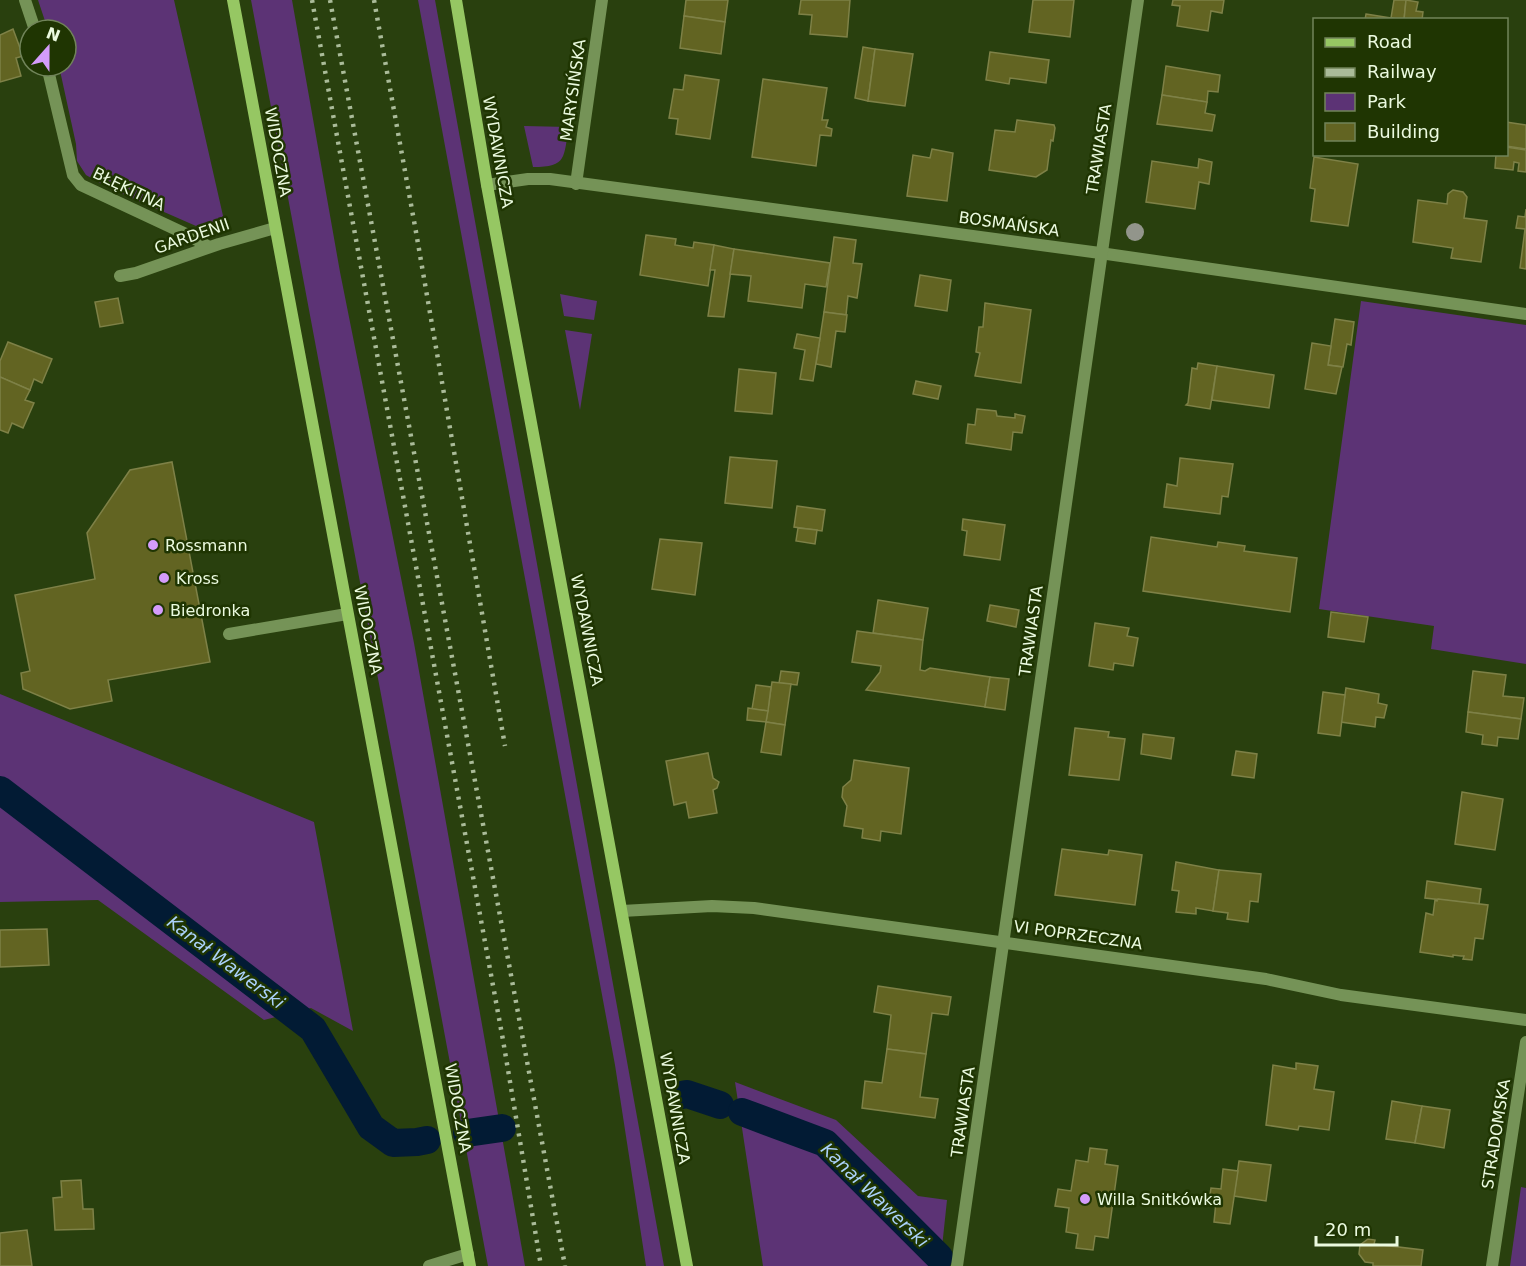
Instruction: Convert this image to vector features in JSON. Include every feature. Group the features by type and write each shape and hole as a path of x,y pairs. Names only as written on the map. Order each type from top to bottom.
{"main road":[{"name":"WIDOCZNA","path":"233,0 469,1260"},
{"name":"WYDAWNICZA","path":"456,0 487,185 687,1266"}],"street":[{"path":"25,0 31,18"},
{"name":"MARYSIŃSKA","path":"576,184 602,0"},
{"name":"TRAWIASTA","path":"957,1266 1005,942 1100,253 1138,0"},
{"name":"BŁĘKITNA","path":"49,78 73,175 81,185 209,247"},
{"name":"BOSMAŃSKA","path":"487,185 528,179 550,179 1100,253 1526,314"},
{"name":"GARDENII","path":"120,276 136,273 209,247 275,228"},
{"path":"229,634 347,614"},
{"name":"VI POPRZECZNA","path":"622,911 712,906 754,908 1266,979 1341,995 1526,1020"},
{"name":"STRADOMSKA","path":"1492,1266 1526,1042"},
{"path":"429,1266 469,1260"}],"green space":[{"path":"38,0 174,0 226,229 212,233 107,187 86,175 77,161 76,144 62,78 78,78 78,18 44,18"},
{"path":"251,0 292,0 340,272 414,643 525,1266 488,1266"},
{"path":"418,0 435,0 664,1266 646,1266 615,1065"},
{"path":"524,126 569,127 562,158 553,165 533,167"},
{"path":"560,294 597,301 594,320 564,316"},
{"path":"1361,301 1526,325 1526,664 1431,649 1434,626 1319,609"},
{"path":"565,330 592,334 580,410"},
{"path":"0,694 314,822 353,1031 311,1008 264,1020 98,900 0,902"},
{"path":"735,1082 836,1120 918,1196 947,1200 940,1266 763,1266"},
{"path":"1521,1187 1526,1188 1526,1266 1510,1266"}],"building":[{"path":"686,0 728,0 725,22 684,16"},
{"path":"801,0 850,0 847,37 810,34 812,15 799,14"},
{"path":"1033,0 1074,0 1070,37 1029,32"},
{"path":"1173,0 1224,0 1222,13 1211,11 1208,31 1177,26 1180,6 1172,5"},
{"path":"1394,0 1406,0 1404,18 1391,18"},
{"path":"1406,0 1418,2 1416,11 1423,12 1422,18 1404,18"},
{"path":"1366,14 1391,18 1365,18"},
{"path":"684,16 725,22 721,54 680,48"},
{"path":"13,29 18,42 18,57 16,58 18,77 0,82 0,35"},
{"path":"863,47 875,49 868,101 855,98"},
{"path":"875,49 913,54 905,106 868,101"},
{"path":"990,52 1049,60 1046,83 1010,78 1009,84 986,80"},
{"path":"1166,66 1220,75 1218,92 1208,91 1207,102 1162,95"},
{"path":"685,75 719,80 710,139 676,134 678,119 669,118 674,89 683,90"},
{"path":"763,79 827,88 822,120 828,120 826,127 832,129 831,136 820,135 816,166 752,157"},
{"path":"1162,95 1207,102 1205,113 1215,115 1212,131 1157,124"},
{"path":"1017,120 1054,125 1055,128 1047,170 1036,177 989,170 995,130 1015,132"},
{"path":"1508,122 1526,125 1526,149 1508,146"},
{"path":"1508,147 1526,150 1526,172 1518,171 1519,163 1514,162 1513,170 1495,168 1496,156 1508,156"},
{"path":"932,149 953,153 947,201 907,196 913,155 930,158"},
{"path":"1314,157 1358,164 1348,226 1311,221 1315,189 1310,188"},
{"path":"1199,159 1212,162 1209,184 1199,182 1195,209 1146,202 1152,161 1198,168"},
{"path":"1453,190 1463,192 1467,197 1464,218 1487,221 1481,262 1451,258 1453,248 1413,242 1418,200 1447,204 1448,194"},
{"path":"1526,209 1526,269 1520,268 1525,229 1516,228 1518,216 1525,217"},
{"path":"646,235 676,239 675,245 693,248 694,242 714,245 708,286 640,275"},
{"path":"834,237 856,240 853,263 862,264 857,298 848,296 846,315 824,312"},
{"path":"714,245 734,249 724,317 708,316 715,270 710,270"},
{"path":"734,249 830,263 826,287 805,284 802,308 748,301 751,276 730,274"},
{"path":"920,275 951,280 947,311 915,306"},
{"path":"118,298 123,323 100,327 95,302"},
{"path":"985,303 1031,310 1021,383 975,376 980,353 976,352 979,327 983,327"},
{"path":"824,312 847,315 845,332 836,331 831,367 816,364"},
{"path":"1335,319 1354,322 1351,345 1347,344 1343,367 1328,365"},
{"path":"797,334 820,338 813,381 800,379 805,350 794,348"},
{"path":"8,342 52,359 42,383 34,379 30,390 0,377 0,361"},
{"path":"1312,343 1331,346 1328,365 1342,367 1336,394 1305,389"},
{"path":"1198,363 1217,366 1210,409 1186,405 1192,368 1197,369"},
{"path":"1217,366 1274,375 1269,408 1212,400"},
{"path":"739,369 776,373 772,414 735,411"},
{"path":"0,377 30,390 25,400 34,403 23,428 12,423 8,433 0,430"},
{"path":"916,381 941,386 938,399 913,394"},
{"path":"977,409 996,411 997,416 1015,418 1015,414 1025,416 1022,433 1013,432 1011,450 966,443 968,424 975,425"},
{"path":"730,457 777,461 772,508 725,503"},
{"path":"1180,458 1233,464 1228,497 1222,496 1220,514 1164,507 1167,484 1177,486"},
{"path":"172,462 210,662 108,680 112,701 70,709 23,689 21,673 30,671 15,595 95,579 87,533 130,470"},
{"path":"797,506 825,510 822,531 794,527"},
{"path":"963,519 1005,525 1000,560 964,555 967,531 962,530"},
{"path":"798,528 817,530 815,544 796,541"},
{"path":"1151,537 1217,547 1218,542 1245,546 1244,551 1297,558 1290,612 1143,591"},
{"path":"660,539 702,543 695,595 652,589"},
{"path":"878,600 928,608 923,640 873,633"},
{"path":"990,605 1019,610 1016,627 987,621"},
{"path":"1331,612 1368,617 1364,642 1328,637"},
{"path":"1095,623 1129,628 1127,636 1138,638 1133,666 1114,663 1113,670 1089,666"},
{"path":"857,631 923,640 920,670 925,671 930,668 990,677 985,707 866,690 880,672 881,666 852,662"},
{"path":"781,671 799,673 797,685 779,683"},
{"path":"1473,671 1506,675 1503,696 1524,698 1521,719 1468,712"},
{"path":"990,677 1009,679 1005,710 985,707"},
{"path":"772,682 791,684 785,725 766,722"},
{"path":"756,685 771,687 768,711 752,709"},
{"path":"1346,688 1379,694 1378,703 1387,705 1384,718 1376,717 1375,727 1341,722"},
{"path":"1323,692 1345,695 1340,736 1318,733"},
{"path":"748,708 768,711 766,722 747,720"},
{"path":"1468,712 1521,719 1518,739 1498,737 1497,746 1482,744 1483,735 1466,732"},
{"path":"766,722 785,725 781,755 761,752"},
{"path":"1075,728 1109,732 1108,737 1125,739 1119,780 1069,775"},
{"path":"1143,734 1174,738 1171,759 1141,754"},
{"path":"1236,751 1257,754 1254,778 1232,775"},
{"path":"708,753 713,778 719,782 717,788 713,790 717,813 689,818 686,802 674,805 666,761"},
{"path":"854,760 909,768 901,834 881,831 880,841 862,838 863,829 844,826 847,806 842,797 843,787 851,780"},
{"path":"1462,792 1503,799 1495,850 1455,844"},
{"path":"1062,849 1108,855 1109,850 1142,855 1135,905 1055,895"},
{"path":"1176,862 1219,870 1213,911 1196,908 1196,914 1176,912 1179,891 1172,890"},
{"path":"1219,870 1261,874 1258,902 1250,901 1248,922 1227,919 1228,913 1213,911"},
{"path":"1427,881 1481,889 1479,904 1425,898"},
{"path":"1435,900 1488,905 1483,939 1475,938 1472,960 1463,959 1464,956 1453,955 1453,957 1420,952 1426,913 1433,915"},
{"path":"47,929 49,965 0,967 0,930"},
{"path":"878,986 951,997 948,1015 932,1013 926,1054 887,1049 891,1015 874,1012"},
{"path":"887,1049 926,1054 920,1097 938,1099 935,1118 862,1108 865,1081 882,1083"},
{"path":"1296,1063 1318,1066 1314,1089 1334,1092 1329,1130 1299,1126 1298,1130 1266,1125 1273,1065 1296,1069"},
{"path":"1392,1101 1422,1106 1415,1143 1386,1139"},
{"path":"1422,1106 1450,1110 1444,1148 1415,1143"},
{"name":"Willa Snitkówka","path":"1090,1148 1107,1150 1105,1164 1118,1166 1108,1238 1095,1236 1093,1250 1076,1248 1078,1234 1066,1232 1069,1208 1055,1206 1058,1189 1071,1191 1076,1160 1088,1162"},
{"path":"1239,1161 1271,1165 1266,1201 1234,1196"},
{"path":"1223,1169 1238,1171 1230,1224 1214,1222 1216,1202 1209,1201 1211,1188 1221,1189"},
{"path":"81,1180 83,1209 93,1209 94,1229 55,1230 53,1198 62,1197 61,1181"},
{"path":"27,1230 32,1266 0,1266 0,1233"},
{"path":"1368,1239 1375,1240 1374,1244 1423,1250 1421,1266 1373,1266 1373,1263 1365,1262 1359,1254 1360,1245"}],"waterway":[{"name":"Kanał Wawerski","path":"0,790 313,1029 371,1127 393,1143 427,1140"},
{"name":"Kanał Wawerski","path":"682,1095 687,1094 720,1105"},
{"name":"Kanał Wawerski","path":"742,1112 825,1143 939,1257"},
{"name":"Kanał Wawerski","path":"467,1133 502,1128"}],"railway":[{"path":"312,0 503,1040 541,1266"},
{"path":"330,0 565,1266"},
{"path":"374,0 505,746"}],"place":[{"name":"Rossmann","path":"153,545"},
{"name":"Kross","path":"164,578"},
{"name":"Biedronka","path":"158,610"},
{"name":"Willa Snitkówka","path":"1085,1199"}]}
